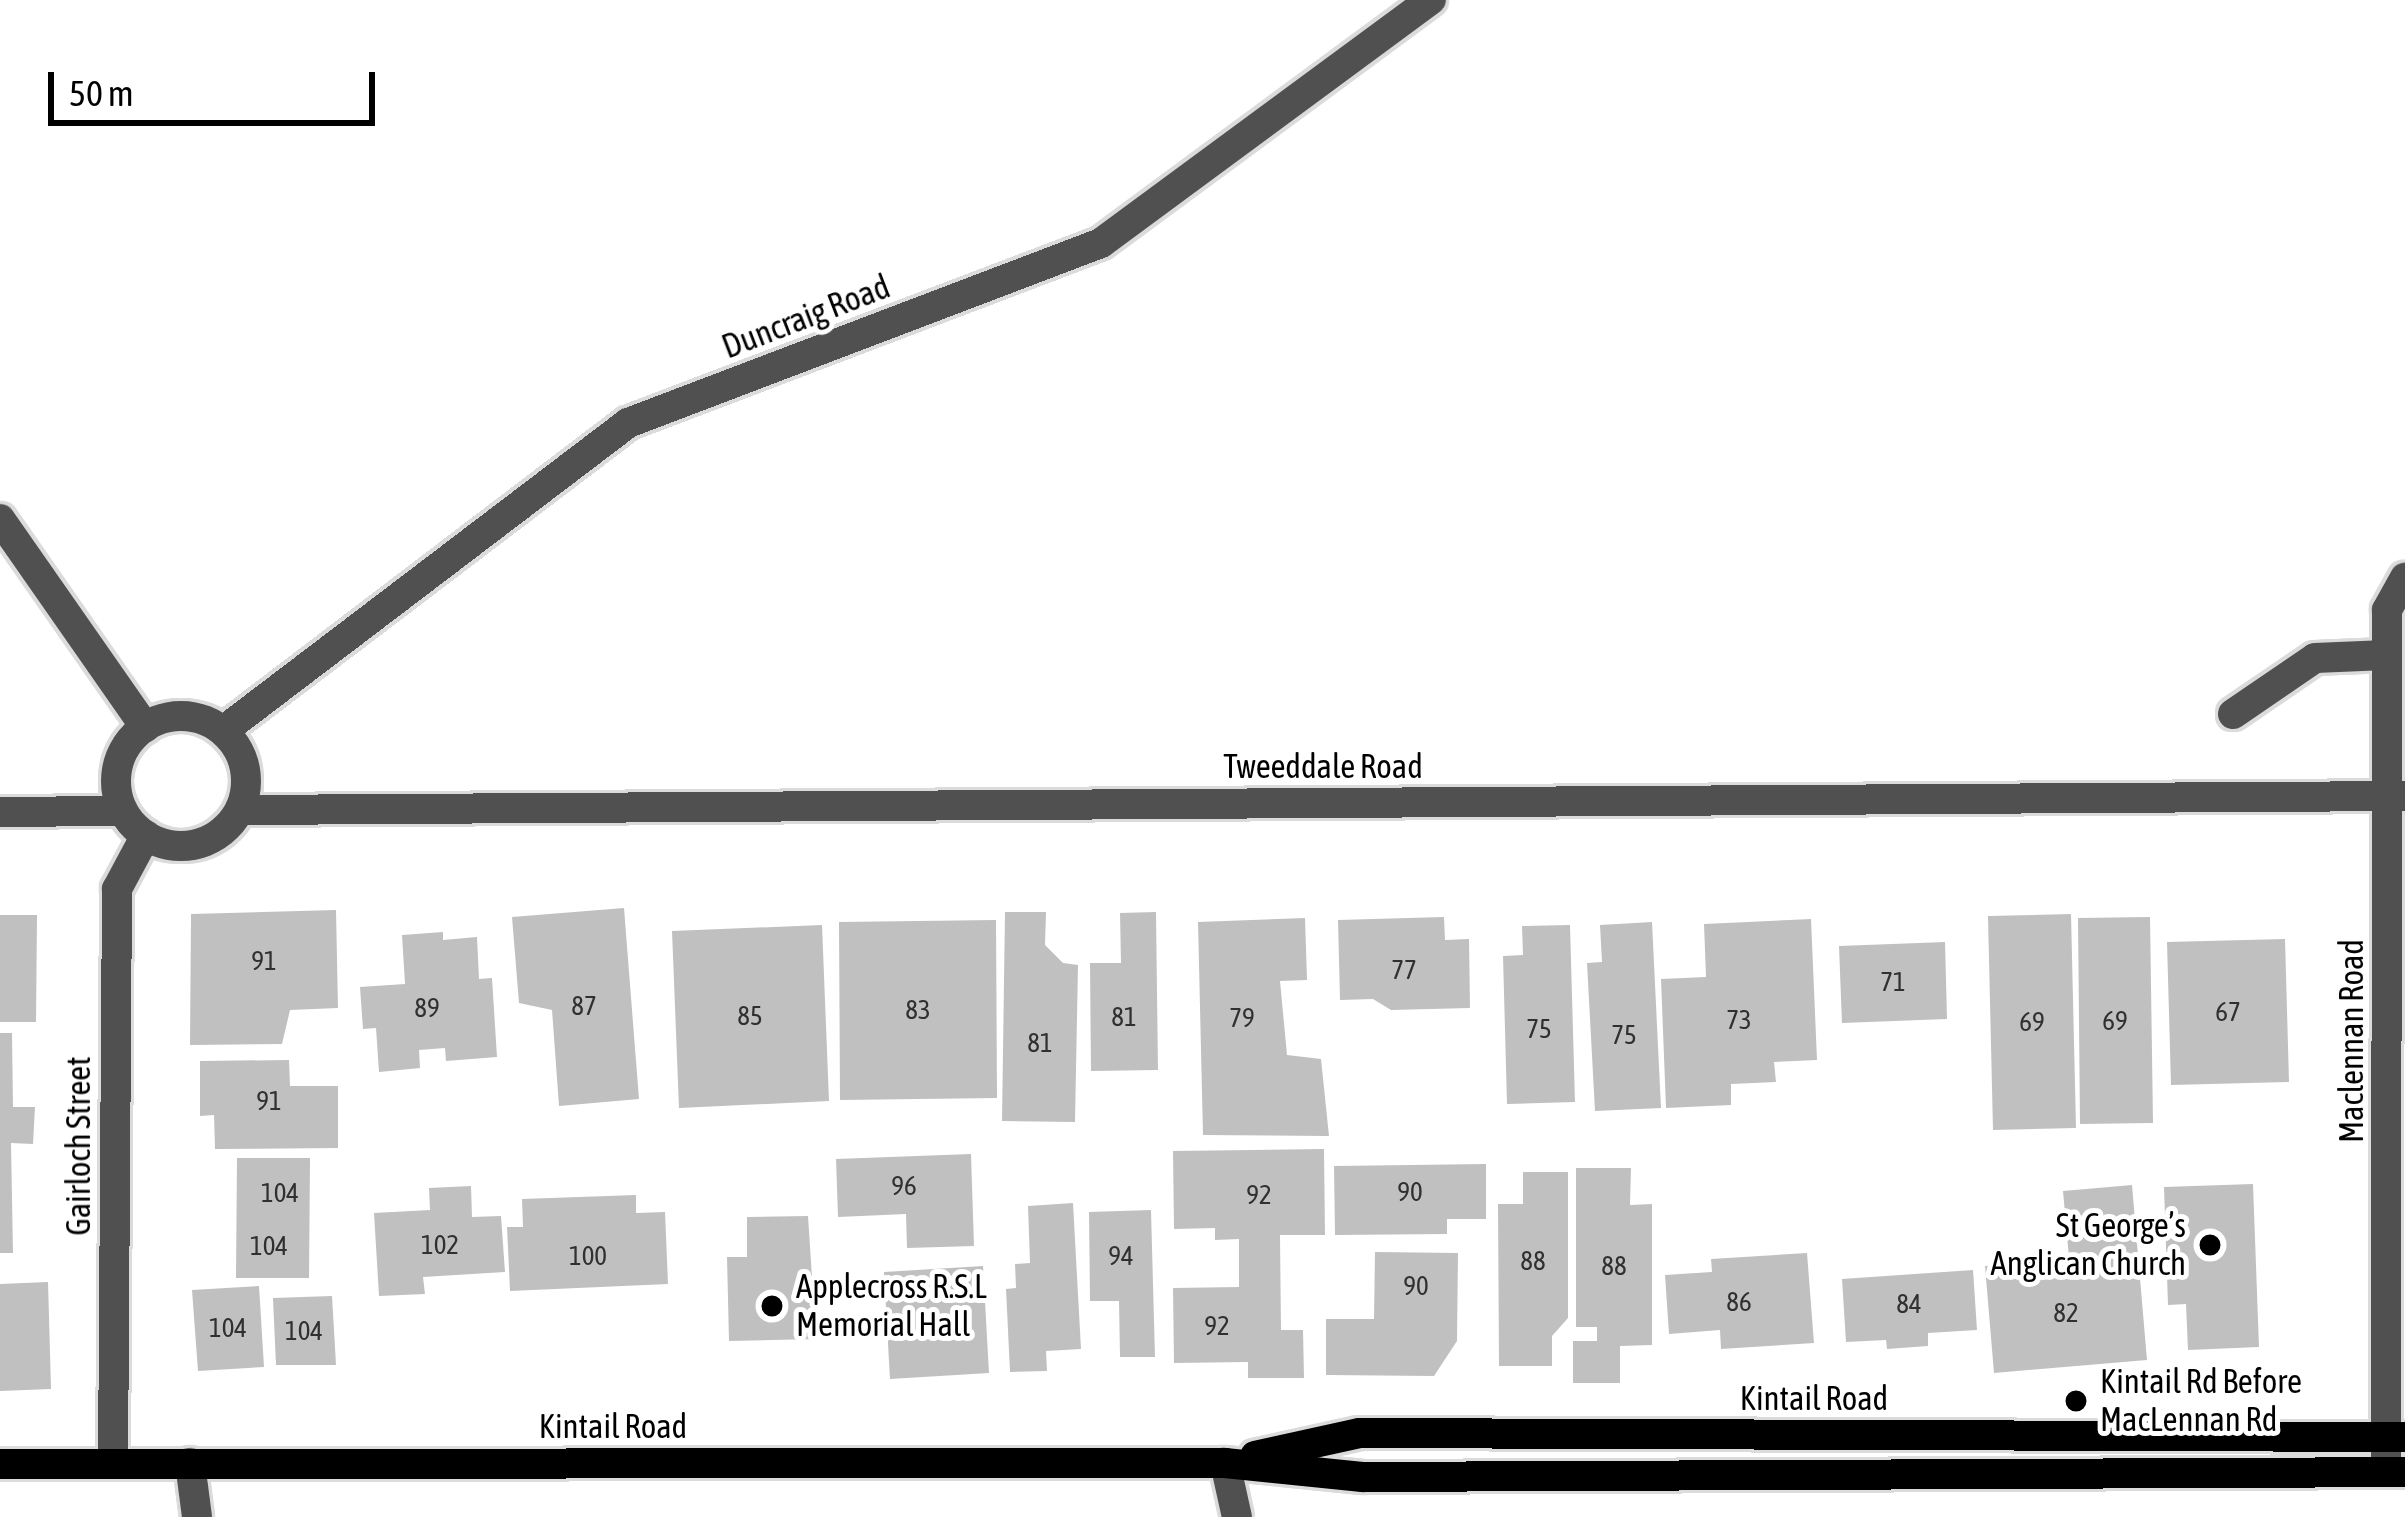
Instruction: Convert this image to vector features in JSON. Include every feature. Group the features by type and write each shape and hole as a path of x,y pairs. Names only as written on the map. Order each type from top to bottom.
{"main road":[{"name":"Kintail Road","path":"1225,1463 1360,1433 2395,1437"},
{"name":"Kintail Road","path":"0,1464 1225,1463 1362,1477 2396,1472"}],"street":[{"name":"Duncraig Road","path":"223,731 628,424 1101,244 1431,0"},
{"path":"0,519 146,727"},
{"name":"Maclennan Road","path":"2396,1472 2395,796 2386,655 2387,610 2405,578"},
{"path":"2233,714 2314,658 2386,655"},
{"path":"184,717 223,731 245,767 241,810 227,827 188,846 146,835 123,811 116,775 121,756 146,727 184,717"},
{"name":"Tweeddale Road","path":"241,810 2395,796"},
{"path":"0,812 123,811"},
{"name":"Gairloch Street","path":"112,1463 117,889 146,835"},
{"path":"190,1463 196,1517"},
{"path":"1225,1463 1238,1517"}],"building":[{"path":"624,908 639,1099 559,1106 552,1010 519,1003 512,917"},
{"path":"336,910 338,1008 290,1010 282,1044 190,1045 191,914"},
{"path":"1005,912 1046,912 1045,945 1063,963 1078,965 1075,1122 1002,1121"},
{"path":"1156,912 1158,1070 1091,1071 1090,963 1121,963 1120,913"},
{"path":"2071,914 2076,1128 1993,1130 1988,916"},
{"path":"0,915 37,915 36,1022 0,1022"},
{"path":"1444,917 1445,940 1469,939 1470,1008 1391,1010 1373,999 1340,1000 1338,920"},
{"path":"2150,917 2153,1123 2080,1124 2078,918"},
{"path":"1305,918 1307,980 1280,981 1287,1055 1321,1059 1329,1136 1203,1135 1198,922"},
{"path":"1811,919 1817,1060 1774,1062 1776,1082 1731,1084 1731,1105 1666,1108 1661,979 1706,977 1704,924"},
{"path":"996,920 997,1098 840,1100 839,922"},
{"path":"1652,922 1661,1108 1595,1111 1587,963 1602,962 1600,925"},
{"path":"822,925 829,1101 679,1108 672,931"},
{"path":"1570,925 1575,1102 1507,1104 1503,956 1523,955 1522,926"},
{"path":"443,932 443,940 477,937 479,979 492,978 497,1057 446,1061 445,1048 419,1050 420,1068 379,1072 376,1028 363,1029 360,987 405,984 402,935"},
{"path":"2285,939 2289,1082 2171,1085 2167,942"},
{"path":"1945,942 1947,1019 1842,1023 1839,946"},
{"path":"0,1033 12,1033 13,1107 35,1107 33,1144 11,1143 13,1253 0,1253"},
{"path":"289,1060 290,1086 338,1086 338,1148 215,1149 214,1115 200,1116 200,1061"},
{"path":"1324,1149 1325,1235 1280,1235 1281,1330 1303,1330 1304,1378 1248,1378 1248,1362 1174,1363 1173,1288 1239,1287 1239,1239 1215,1240 1215,1228 1174,1229 1173,1151"},
{"path":"971,1154 974,1246 907,1248 906,1214 838,1217 836,1159"},
{"path":"237,1158 310,1158 309,1278 236,1278"},
{"path":"1486,1164 1486,1219 1447,1219 1447,1234 1335,1235 1334,1166"},
{"path":"1576,1168 1631,1168 1630,1205 1652,1204 1652,1345 1620,1346 1620,1383 1573,1383 1573,1341 1597,1341 1597,1327 1576,1327"},
{"path":"1523,1172 1568,1172 1568,1318 1552,1336 1552,1366 1499,1366 1498,1204 1523,1204"},
{"name":"St George’s Anglican Church","path":"2253,1184 2259,1347 2188,1350 2186,1304 2168,1305 2164,1187"},
{"path":"2132,1185 2147,1360 1994,1373 1985,1266 2069,1258 2063,1191"},
{"path":"471,1186 472,1217 501,1216 505,1272 423,1277 425,1294 379,1296 374,1213 430,1210 429,1188"},
{"path":"636,1195 636,1213 665,1212 668,1284 510,1291 507,1227 523,1227 522,1199"},
{"path":"1073,1203 1081,1349 1046,1351 1047,1371 1010,1372 1006,1289 1016,1288 1015,1264 1030,1263 1028,1206"},
{"path":"1151,1210 1155,1357 1120,1357 1119,1301 1090,1301 1089,1212"},
{"name":"Applecross R.S.L Memorial Hall","path":"808,1216 816,1339 729,1341 727,1257 747,1257 747,1217"},
{"path":"1375,1252 1458,1253 1457,1341 1434,1376 1326,1375 1326,1319 1374,1319"},
{"path":"1807,1253 1814,1343 1721,1349 1720,1330 1669,1334 1665,1275 1712,1272 1711,1259"},
{"path":"983,1266 989,1373 890,1379 884,1272"},
{"path":"1973,1270 1977,1330 1928,1333 1928,1346 1887,1349 1886,1340 1846,1342 1842,1279"},
{"path":"48,1282 51,1389 0,1391 0,1284"},
{"path":"259,1286 264,1367 198,1371 192,1290"},
{"path":"332,1296 336,1365 276,1365 273,1298"}],"place":[{"name":"St George’s Anglican Church","path":"2210,1245"},
{"name":"Applecross R.S.L Memorial Hall","path":"772,1306"},
{"name":"Kintail Rd Before MacLennan Rd","path":"2076,1401"}]}
